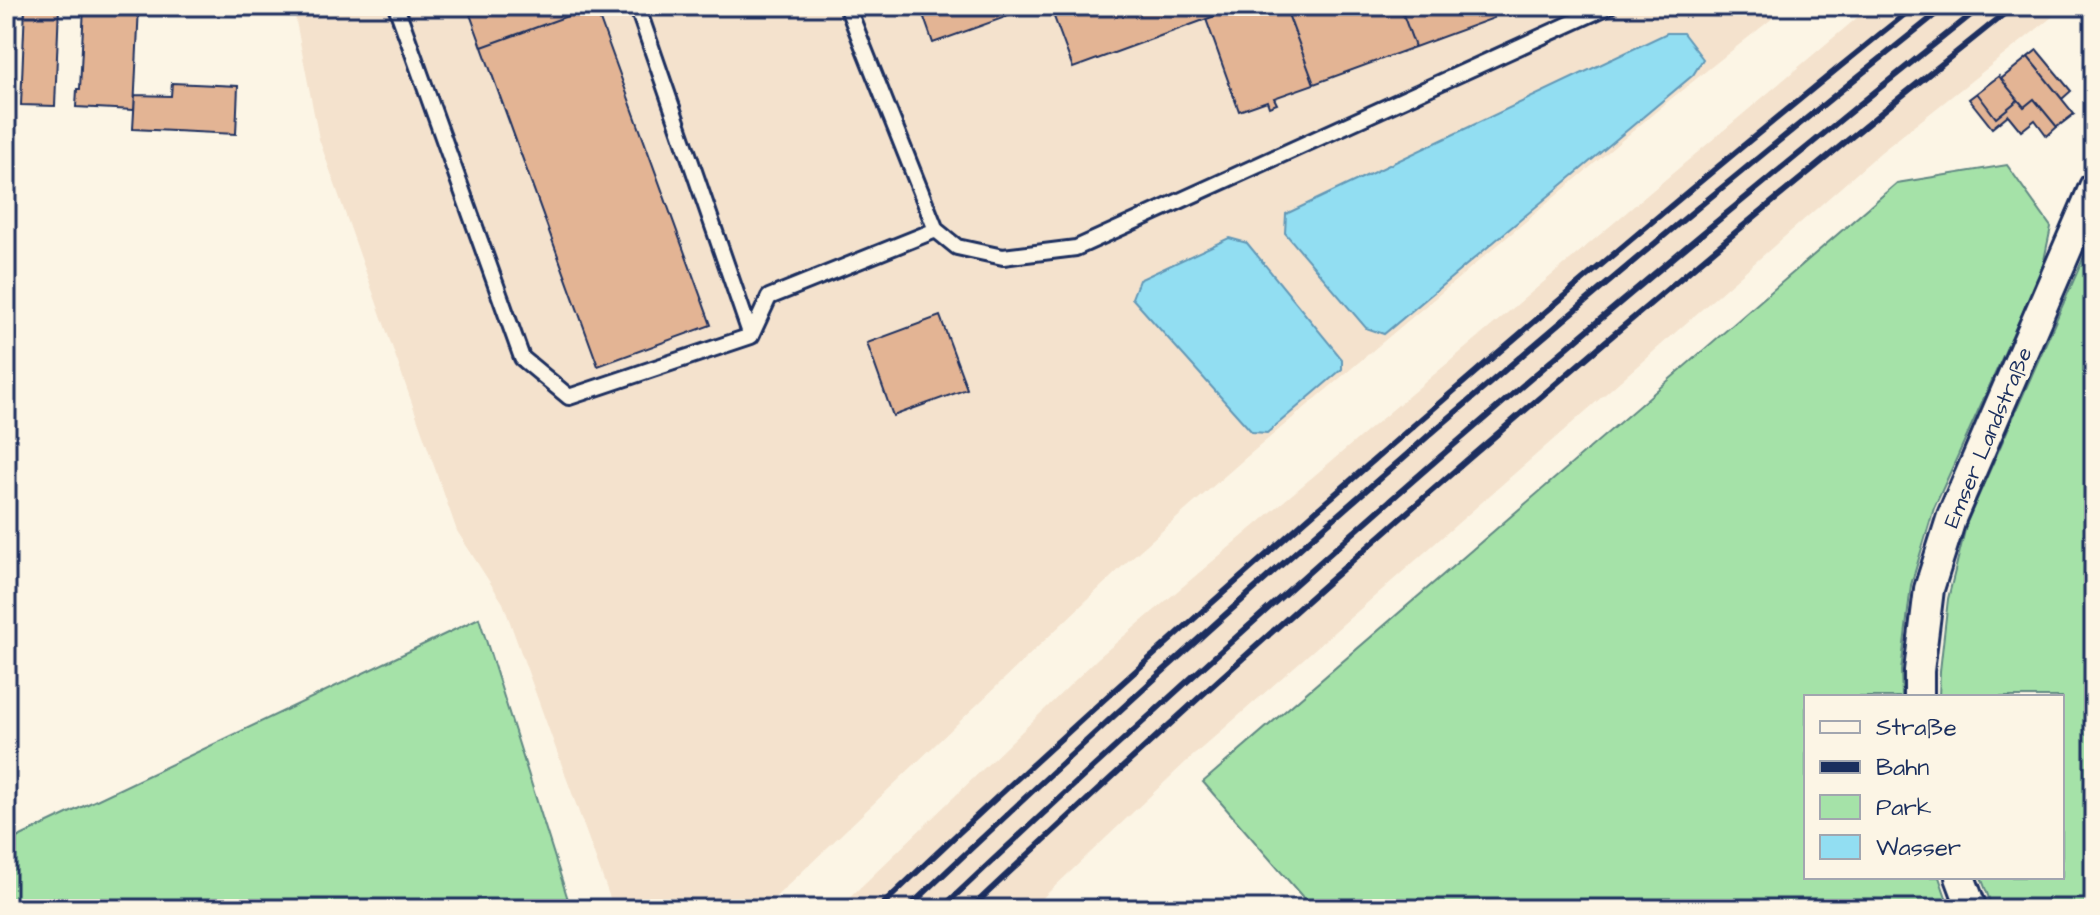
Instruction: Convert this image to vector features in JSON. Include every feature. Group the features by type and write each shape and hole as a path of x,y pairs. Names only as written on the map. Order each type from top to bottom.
{"street":[{"name":"Emser Landstraße","path":"1919,695 1929,589 1952,516 2094,187"},
{"path":"1961,879 1972,909"}],"lane":[{"path":"396,6 522,358 569,397 751,336 769,297 936,230"},
{"path":"637,6 751,336"},
{"path":"847,6 936,230 957,247 1003,257 1076,248 1609,6"}],"shaded area":[{"path":"293,6 1788,6 1672,98 1129,560 763,909 614,909 503,603 457,531 319,139"},
{"path":"1871,6 2066,6 1881,152 1187,761 1031,909 838,909 1098,658"}],"green space":[{"path":"2007,165 2051,227 2042,270 1934,508 1911,585 1901,671 1902,695 1804,695 1804,879 1940,879 1950,909 1313,909 1203,782 1897,183"},
{"path":"2094,234 2094,900 2083,909 1993,909 1982,879 2064,879 2064,695 1939,695 1948,599 1967,522"},
{"path":"479,618 571,909 6,909 6,843"}],"water":[{"path":"1667,33 1683,33 1703,59 1693,75 1384,334 1366,328 1285,233 1286,214"},
{"path":"1229,238 1247,243 1342,359 1342,369 1267,433 1252,432 1132,298 1139,280"}],"building":[{"path":"25,6 59,6 55,106 21,105"},
{"path":"84,6 139,6 134,110 76,107 77,89 80,89"},
{"path":"467,6 595,6 482,47"},
{"path":"595,6 711,325 598,366 482,47"},
{"path":"920,6 1036,6 933,43"},
{"path":"1050,6 1242,6 1073,68"},
{"path":"1242,6 1285,6 1314,84 1274,98 1277,104 1269,107 1267,101 1239,111 1206,19"},
{"path":"1285,6 1400,6 1415,47 1314,84"},
{"path":"1400,6 1490,6 1494,18 1415,47"},
{"path":"2037,50 2071,91 2062,99 2028,57"},
{"path":"2028,57 2074,114 2057,127 2034,99 2024,107 2001,79"},
{"path":"1999,76 2018,100 1996,118 1977,93"},
{"path":"172,83 238,86 236,134 133,129 135,95 171,96"},
{"path":"1977,93 1996,118 2018,100 2024,107 2034,99 2057,127 2047,136 2035,120 2021,131 2008,115 1992,128 1969,99"},
{"path":"940,316 967,389 893,416 867,343"}],"railway":[{"path":"878,909 1083,718 1369,465 1523,331 1915,6"},
{"path":"907,909 1159,675 1416,446 1679,223 1946,6"},
{"path":"941,909 1322,560 1582,334 1982,6"},
{"path":"970,909 1224,675 1482,447 1746,224 2014,6"}]}
